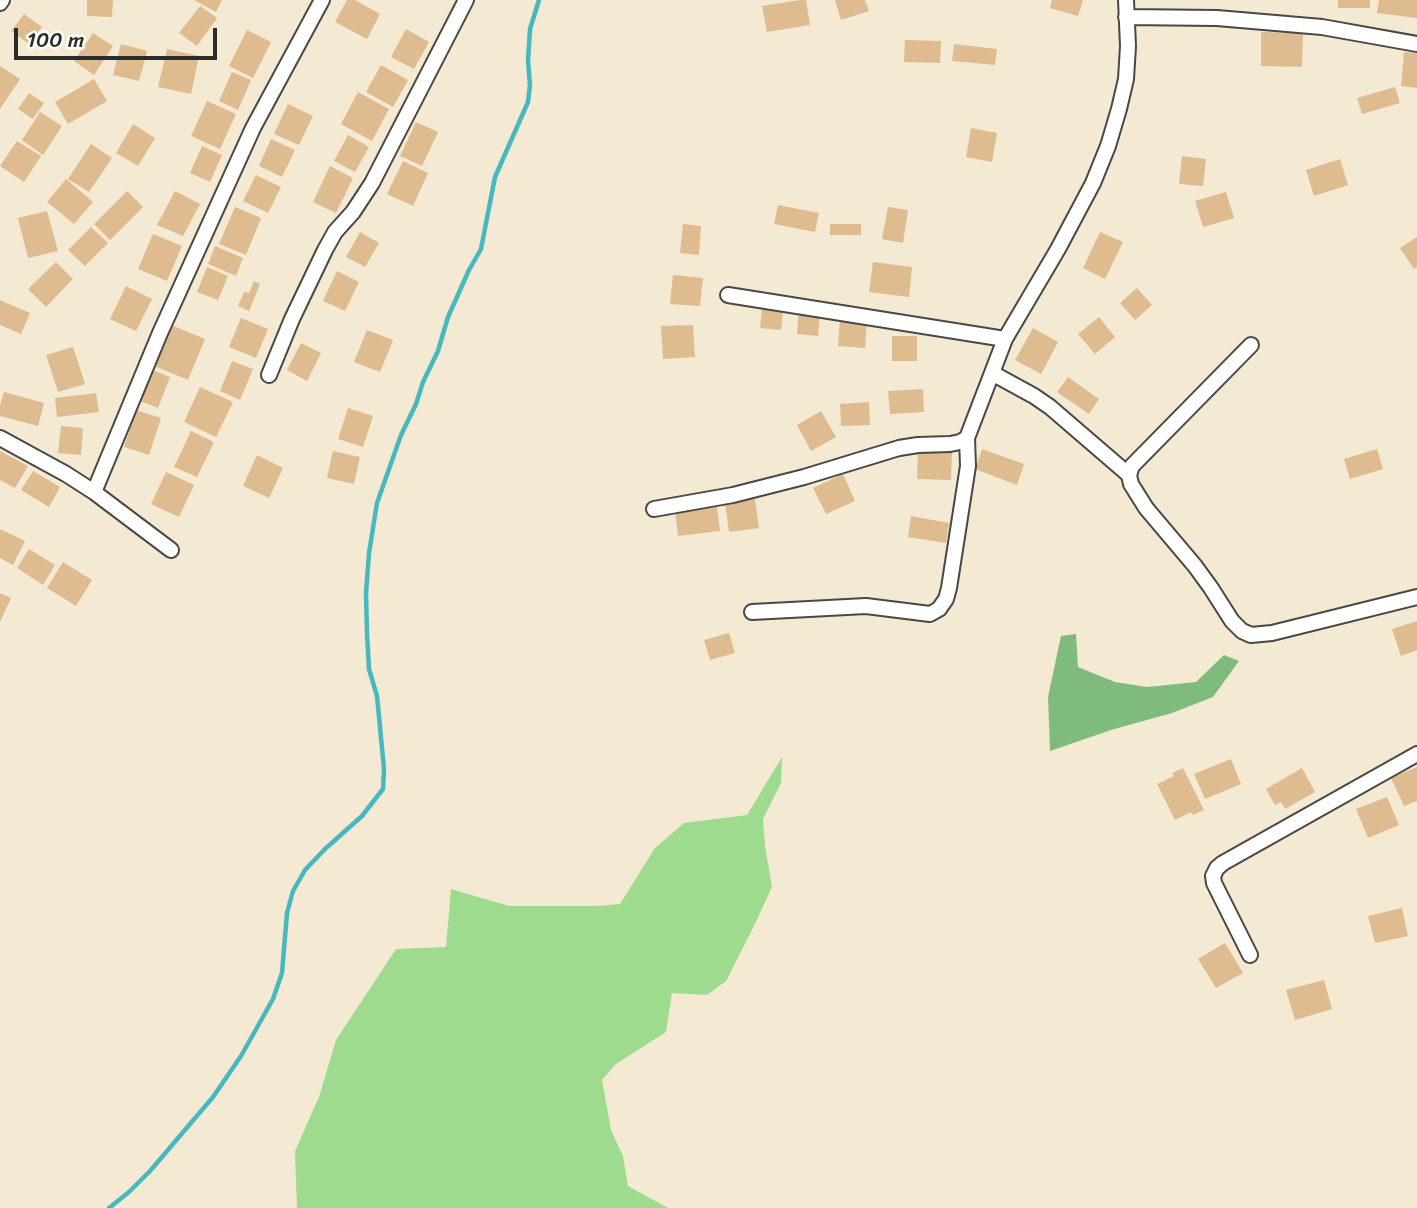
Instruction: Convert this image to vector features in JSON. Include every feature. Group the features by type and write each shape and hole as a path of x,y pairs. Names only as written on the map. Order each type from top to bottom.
{"street":[{"path":"94,492 159,333 253,128 322,0"},
{"path":"269,375 325,250 335,232 353,212 372,183 466,0"},
{"path":"752,612 866,606 930,614 939,609 946,599 968,466 967,438 1005,340 1058,249 1093,183 1108,146 1126,79 1126,0"},
{"path":"1126,16 1217,18 1322,27 1417,44"},
{"path":"728,295 1005,340"},
{"path":"1251,345 1132,466 1129,475 1131,484 1146,508 1195,566 1232,621 1241,631 1251,635 1272,633 1417,597"},
{"path":"992,373 1050,407 1129,475"},
{"path":"0,438 94,492 171,550"},
{"path":"654,509 733,495 899,448 950,444 967,438"},
{"path":"1250,955 1214,883 1213,876 1217,868 1417,754"}],"green space":[{"path":"1076,634 1078,667 1115,682 1147,687 1196,682 1224,655 1239,661 1213,697 1172,713 1050,751 1048,697 1061,636"},
{"path":"782,757 781,783 763,819 772,887 726,981 707,995 672,993 666,1032 616,1064 602,1080 611,1130 623,1156 628,1186 668,1208 297,1208 295,1151 319,1097 336,1040 396,949 446,947 451,889 509,906 620,904 655,848 684,823 747,815"}],"building":[{"path":"87,0 113,0 112,17 87,16"},
{"path":"194,0 222,0 216,12"},
{"path":"347,0 355,0 380,14 367,39 335,22"},
{"path":"806,0 810,25 767,32 762,6"},
{"path":"835,0 865,0 869,11 841,20"},
{"path":"1052,0 1083,0 1078,16 1050,8"},
{"path":"1338,0 1370,0 1370,8 1338,8"},
{"path":"1379,0 1417,0 1417,18 1377,13"},
{"path":"200,6 217,18 197,46 179,33"},
{"path":"24,14 42,27 29,44 11,31"},
{"path":"406,29 429,42 414,69 391,57"},
{"path":"247,30 271,42 253,78 229,66"},
{"path":"1261,32 1303,33 1302,67 1261,66"},
{"path":"93,33 113,46 94,75 74,61"},
{"path":"905,40 941,41 940,63 904,62"},
{"path":"121,44 147,51 139,81 113,75"},
{"path":"954,44 997,49 995,65 952,61"},
{"path":"167,49 199,56 191,94 158,87"},
{"path":"1404,52 1417,53 1417,88 1401,86"},
{"path":"381,65 408,80 393,107 366,92"},
{"path":"0,66 20,79 0,109"},
{"path":"232,72 251,80 238,110 219,101"},
{"path":"94,79 107,101 68,124 55,102"},
{"path":"1395,87 1400,103 1362,114 1357,98"},
{"path":"358,92 389,109 372,141 341,124"},
{"path":"29,93 44,103 33,119 18,109"},
{"path":"207,101 236,114 220,149 191,136"},
{"path":"288,104 313,116 299,145 274,134"},
{"path":"40,112 62,126 43,155 22,140"},
{"path":"416,122 438,132 422,166 400,156"},
{"path":"133,124 155,138 138,166 116,153"},
{"path":"971,128 997,133 992,162 966,157"},
{"path":"348,135 369,147 355,172 334,161"},
{"path":"271,139 295,150 282,177 259,166"},
{"path":"17,141 41,156 24,182 0,166"},
{"path":"91,144 112,158 89,192 68,179"},
{"path":"202,146 222,155 210,182 190,173"},
{"path":"1182,156 1206,159 1203,186 1179,184"},
{"path":"1340,159 1348,185 1314,196 1306,170"},
{"path":"403,161 428,173 413,206 387,194"},
{"path":"330,166 353,178 336,213 313,202"},
{"path":"256,175 281,187 268,213 243,201"},
{"path":"66,179 93,202 74,224 47,202"},
{"path":"127,191 143,207 110,240 94,224"},
{"path":"175,191 200,204 183,236 157,225"},
{"path":"1226,192 1234,218 1203,227 1195,201"},
{"path":"778,205 819,213 815,232 774,224"},
{"path":"235,207 261,218 246,255 219,244"},
{"path":"888,207 908,210 903,243 882,239"},
{"path":"47,211 58,251 28,258 18,218"},
{"path":"683,224 701,226 699,255 680,253"},
{"path":"830,224 861,224 861,235 830,235"},
{"path":"91,227 108,243 85,266 68,250"},
{"path":"360,232 379,243 365,267 346,257"},
{"path":"1100,232 1123,242 1105,279 1083,268"},
{"path":"153,234 182,246 167,281 138,269"},
{"path":"1417,237 1417,267 1414,269 1400,248"},
{"path":"215,246 243,258 236,276 208,264"},
{"path":"56,262 73,279 46,307 28,289"},
{"path":"873,262 912,267 909,297 869,292"},
{"path":"207,267 228,276 218,300 197,292"},
{"path":"337,271 359,282 345,311 323,301"},
{"path":"673,275 703,278 700,306 670,304"},
{"path":"254,281 260,284 249,311 238,306 244,292 249,293"},
{"path":"126,286 152,299 136,331 110,319"},
{"path":"1137,288 1152,305 1135,320 1120,303"},
{"path":"0,300 30,313 21,334 0,325"},
{"path":"762,308 783,310 781,330 760,328"},
{"path":"799,310 820,312 818,336 797,334"},
{"path":"1099,317 1115,337 1095,354 1078,334"},
{"path":"241,318 268,329 256,358 229,347"},
{"path":"840,318 867,320 865,348 838,346"},
{"path":"169,324 205,339 188,380 152,365"},
{"path":"693,325 695,357 663,359 661,326"},
{"path":"1033,328 1058,342 1041,374 1015,360"},
{"path":"367,330 393,340 380,372 354,362"},
{"path":"892,336 917,336 917,361 892,361"},
{"path":"301,343 321,353 307,381 287,370"},
{"path":"73,347 85,384 58,392 46,355"},
{"path":"232,361 253,369 240,400 220,391"},
{"path":"147,368 170,377 158,408 135,399"},
{"path":"1068,377 1099,399 1089,414 1057,392"},
{"path":"200,387 233,402 216,437 184,422"},
{"path":"923,389 924,412 890,414 888,391"},
{"path":"4,392 44,403 38,426 0,416"},
{"path":"96,393 99,412 57,417 55,398"},
{"path":"869,402 870,425 841,426 840,404"},
{"path":"348,408 373,416 363,447 338,439"},
{"path":"136,410 161,418 149,455 124,447"},
{"path":"821,411 836,437 811,451 797,425"},
{"path":"61,426 83,428 81,455 58,453"},
{"path":"191,431 214,442 197,477 174,467"},
{"path":"982,449 1024,464 1017,485 975,469"},
{"path":"1377,449 1383,469 1350,479 1344,459"},
{"path":"0,451 28,466 15,488 0,480"},
{"path":"333,451 360,457 354,484 327,478"},
{"path":"918,452 952,452 951,480 917,479"},
{"path":"257,455 283,468 269,498 243,486"},
{"path":"33,471 60,487 49,507 21,490"},
{"path":"166,472 194,485 179,517 151,504"},
{"path":"843,474 855,501 826,514 813,488"},
{"path":"755,499 759,528 729,532 725,503"},
{"path":"717,507 720,531 678,536 675,511"},
{"path":"911,516 949,523 946,543 908,537"},
{"path":"0,529 25,541 13,565 0,558"},
{"path":"29,549 55,565 43,585 17,568"},
{"path":"63,562 92,580 76,606 47,588"},
{"path":"0,593 11,598 0,622"},
{"path":"1417,621 1417,650 1401,656 1392,629"},
{"path":"729,633 735,653 710,660 704,640"},
{"path":"1231,759 1241,784 1205,799 1194,774"},
{"path":"1417,767 1417,801 1404,806 1391,778"},
{"path":"1183,768 1204,810 1193,815 1191,812 1175,820 1157,784"},
{"path":"1302,768 1315,792 1285,809 1281,802 1275,805 1266,789"},
{"path":"1387,797 1399,825 1368,838 1356,809"},
{"path":"1402,908 1408,936 1375,943 1368,916"},
{"path":"1225,943 1243,973 1216,988 1198,959"},
{"path":"1324,980 1332,1009 1295,1020 1286,990"}],"waterway":[{"path":"109,1208 150,1171 213,1097 241,1056 273,999 282,973 287,913 293,891 305,870 362,816 383,789 384,769 377,696 369,669 366,593 377,503 401,435 438,351 448,317 481,249 495,177 528,102 530,29 539,0"}]}
